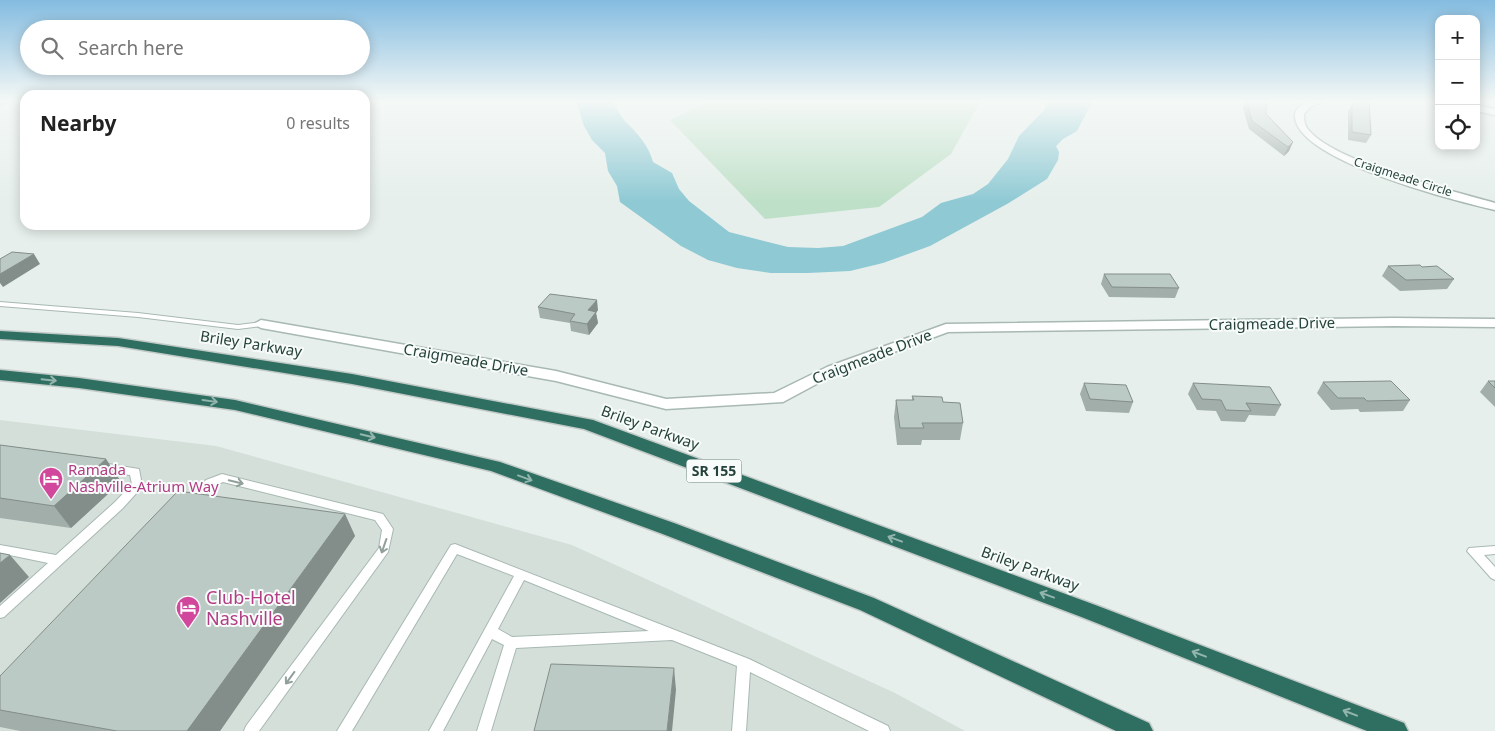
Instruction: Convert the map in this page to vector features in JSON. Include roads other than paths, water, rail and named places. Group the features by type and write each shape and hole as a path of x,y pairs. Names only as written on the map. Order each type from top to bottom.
{"highway":[{"name":"Briley Parkway","path":"0,335 118,342 352,379 587,424 1091,612 1396,731"},
{"path":"0,375 79,383 235,405 494,466 667,528 867,604 1141,731"}],"street":[{"name":"Craigmeade Circle","path":"1308,134 1319,144 1350,160 1495,207"},
{"name":"Craigmeade Drive","path":"261,324 556,376 666,404 776,398 832,370 946,328 1386,322 1495,323"}],"lane":[{"path":"0,304 138,315 238,327 261,324"},
{"path":"0,613 119,504 137,485 135,472 87,465"},
{"path":"183,511 210,483 222,478 379,517 388,529 384,549 251,731"},
{"path":"344,731 455,548 744,662 883,731"},
{"path":"0,549 58,560"},
{"path":"1495,550 1473,551 1495,575"},
{"path":"436,731 521,574"},
{"path":"490,632 511,644 674,635"},
{"path":"484,731 511,644"},
{"path":"739,731 744,662"}],"water":[{"path":"589,134 637,134 646,145 653,162 672,173 679,189 689,201 729,232 788,247 818,248 843,246 922,217 941,203 973,194 988,184 1008,159 1021,134 1072,134 1056,146 1059,152 1058,160 1047,179 1007,204 930,246 883,263 850,271 808,273 771,273 737,268 708,260 681,246 620,202 617,186 608,171 605,153"}],"place":[{"name":"Ramada Nashville-Atrium Way","path":"51,500"},
{"name":"Club-Hotel Nashville","path":"188,629"}]}
